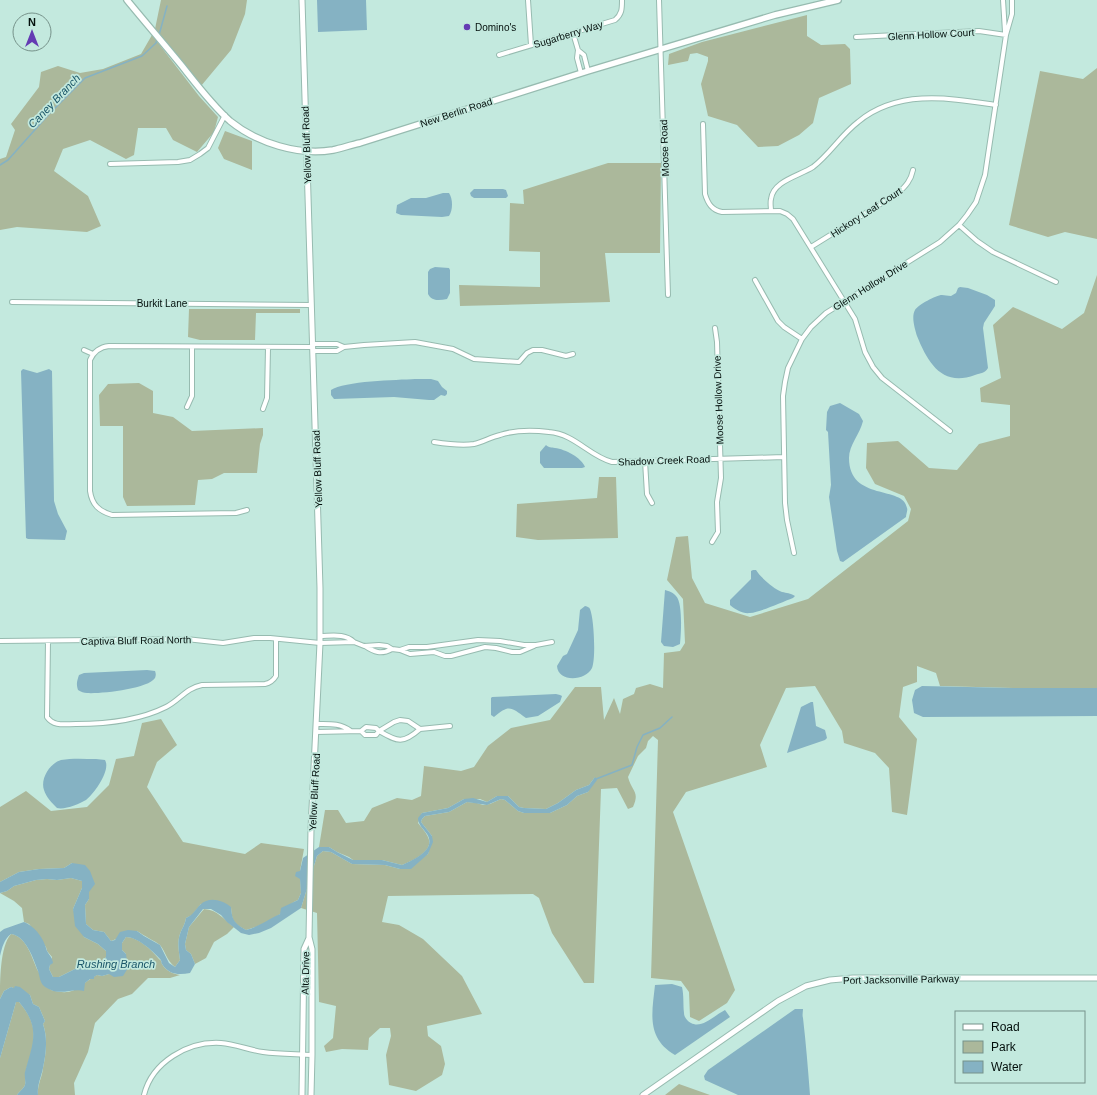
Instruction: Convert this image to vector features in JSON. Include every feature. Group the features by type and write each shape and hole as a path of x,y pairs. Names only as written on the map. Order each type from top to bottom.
{"main road":[{"name":"New Berlin Road","path":"127,0 210,101 225,116 242,129 264,140 284,147 307,150 332,150 360,143 581,73 775,15 838,0"}],"street":[{"name":"Yellow Bluff Road","path":"302,0 312,304 320,636 309,937"},
{"path":"528,0 531,45"},
{"name":"Sugarberry Way","path":"499,55 616,20 620,16 622,10 622,0"},
{"name":"Moose Road","path":"659,0 668,295"},
{"name":"Glenn Hollow Drive","path":"1003,0 1006,35"},
{"name":"Glenn Hollow Drive","path":"794,553 785,503 784,457 783,396 790,363 802,339 811,327 826,312 940,242 959,225 976,202 983,184 1006,35 1012,14 1012,0"},
{"name":"Glenn Hollow Court","path":"856,38 979,31 1006,35"},
{"path":"573,32 578,50 577,58 581,73"},
{"path":"578,50 584,55 588,71"},
{"path":"771,211 771,198 773,191 778,185 812,168 822,160 848,130 859,121 885,106 912,99 937,98 951,98 996,105"},
{"path":"110,164 178,162 190,160 208,148 225,116"},
{"path":"703,124 705,194 710,207 716,211 722,212 780,212 787,214 793,219 855,319 865,352 873,367 882,378 950,431"},
{"name":"Hickory Leaf Court","path":"811,247 898,193 906,186 911,178 913,170"},
{"path":"959,225 977,241 993,252 1056,282"},
{"path":"754,280 778,320 784,327 802,339"},
{"name":"Burkit Lane","path":"12,302 312,304"},
{"name":"Moose Hollow Drive","path":"712,542 718,532 718,502 721,478 717,342 715,328"},
{"path":"247,510 236,513 112,515 98,508 91,498 90,491 90,365 93,354 97,349 109,346 313,348 337,351 344,347 415,342 453,349 474,359 507,362 519,362 527,353 534,350 542,350 566,356 573,354"},
{"path":"313,348 337,344 344,347"},
{"path":"187,407 192,396 192,347"},
{"path":"263,409 267,398 268,348"},
{"path":"84,350 93,354"},
{"name":"Shadow Creek Road","path":"434,442 451,445 474,444 512,432 551,432 567,436 577,441 607,461 617,462 784,457"},
{"path":"646,461 647,494 652,503"},
{"path":"320,636 344,636 376,653 383,653 392,649"},
{"name":"Captiva Bluff Road North","path":"0,641 186,639 222,643 254,638 270,638 276,640 320,643 354,642"},
{"path":"48,641 47,711 50,721 58,724 114,723 152,713 174,703 190,689 196,686 270,683 276,676 276,640"},
{"path":"400,650 409,647 427,647 478,640 536,645"},
{"path":"364,646 379,645 387,646 410,654 434,652 445,656 451,656 485,646 512,652 520,652 536,645 552,642"},
{"path":"360,731 365,735 376,735 394,722 400,720 408,722 420,729 450,726"},
{"path":"317,724 337,724 344,726 351,731"},
{"path":"336,732 337,724"},
{"path":"316,732 360,731 366,727 376,728 379,732 401,740 410,738 420,729"},
{"name":"Alta Drive","path":"302,1095 304,1054 304,949 309,937"},
{"name":"Alta Drive","path":"309,937 312,949 311,1095"},
{"name":"Port Jacksonville Parkway","path":"643,1095 778,1001 806,986 853,978 1097,978"},
{"path":"144,1095 147,1084 154,1073 167,1060 176,1054 195,1046 222,1043 263,1052 312,1055"}],"green space":[{"path":"161,0 247,0 245,14 231,50 201,86 155,29"},
{"path":"807,15 807,36 821,45 845,44 850,49 851,84 819,98 813,123 799,135 778,146 758,147 737,125 708,116 701,84 708,57 697,53 690,54 688,61 668,65 669,54 702,42"},
{"path":"152,35 199,96 218,117 214,132 197,152 173,140 166,128 138,128 134,155 126,159 90,140 63,149 54,171 88,196 101,226 87,232 17,227 0,230 0,159 6,157 15,130 11,124 39,87 41,72 58,66 80,73 103,69 141,54"},
{"path":"1097,68 1097,239 1065,232 1048,237 1009,225 1040,71 1083,79"},
{"path":"225,131 252,141 252,170 224,159 218,148"},
{"path":"608,163 661,163 660,253 605,253 610,302 460,306 459,285 540,287 540,252 509,251 510,203 524,204 523,190"},
{"path":"1097,275 1097,688 940,686 936,673 917,666 917,682 903,687 899,717 917,739 907,815 892,812 889,768 875,753 844,743 842,731 815,686 786,688 760,745 767,767 686,792 673,812 735,990 727,1003 699,1021 690,1017 689,992 681,981 651,978 658,740 653,736 648,741 646,748 638,756 628,777 636,794 633,807 628,809 617,788 601,789 594,983 584,983 552,933 539,898 533,894 388,896 382,922 399,925 423,939 462,976 482,1014 427,1026 428,1036 441,1046 445,1064 442,1075 416,1091 389,1085 386,1055 391,1036 390,1028 380,1028 369,1038 368,1050 342,1049 326,1052 324,1046 333,1038 336,1006 319,1002 317,913 301,908 317,856 323,851 331,852 352,864 385,865 400,869 428,854 432,836 421,822 425,816 449,812 467,802 483,805 490,804 501,799 505,800 518,811 524,813 550,813 567,805 577,796 588,792 595,777 589,785 576,790 558,803 546,809 519,807 508,796 497,796 487,802 480,799 464,799 448,808 422,813 418,823 428,837 428,847 421,855 402,865 382,860 353,860 329,847 319,847 325,810 338,810 346,823 364,821 372,808 397,798 412,800 421,796 424,766 461,771 474,767 488,746 511,728 550,720 575,687 601,687 604,720 614,698 620,714 623,699 634,694 636,688 650,684 663,688 664,653 680,651 685,643 683,599 667,580 676,537 688,536 692,578 705,603 750,617 808,599 908,521 911,509 904,496 875,484 866,468 867,443 898,441 929,468 957,470 979,444 1010,436 1010,405 981,402 980,388 1001,378 993,325 1013,307 1062,329 1084,313"},
{"path":"189,309 300,309 300,313 256,313 255,340 200,340 188,337"},
{"path":"139,383 153,391 153,413 173,417 192,431 263,428 257,473 224,473 212,479 198,480 195,505 127,506 123,497 123,426 100,426 99,395 108,384"},
{"path":"599,477 616,477 618,538 538,540 516,537 517,504 597,498"},
{"path":"161,719 177,745 157,762 147,787 183,842 245,854 261,843 304,849 300,871 301,893 298,900 272,919 246,930 234,921 231,907 201,904 192,915 186,918 180,934 178,947 180,960 175,967 170,962 160,945 137,931 111,941 104,932 93,930 86,924 85,905 89,899 89,892 72,863 64,868 39,869 19,872 0,882 0,807 26,791 51,811 87,807 109,785 116,759 134,756 142,723"},
{"path":"71,878 82,881 82,888 73,909 84,937 98,944 106,951 106,957 99,964 77,968 59,977 53,977 49,969 52,957 29,924 24,922 22,908 14,901 0,893 7,891 14,886 36,880"},
{"path":"204,909 217,913 234,927 227,934 214,942 206,958 195,964 191,954 186,950 185,944 189,927"},
{"path":"11,934 17,936 25,943 44,981 51,990 59,992 66,992 76,989 97,975 102,976 109,974 126,954 122,950 122,943 126,937 135,939 144,945 161,960 166,969 172,973 180,975 170,978 148,978 132,994 118,999 95,1023 88,1052 74,1083 75,1095 38,1095 38,1088 46,1052 46,1035 43,1024 45,1021 39,1007 33,1004 30,995 11,987 4,991 0,999 3,955 7,940"},
{"path":"16,1002 19,1002 26,1011 33,1027 34,1034 32,1051 26,1070 24,1086 17,1095 0,1095 0,1058"},
{"path":"679,1084 710,1095 665,1095"}],"water":[{"path":"317,0 366,0 367,30 318,32"},
{"path":"474,189 503,189 506,190 508,196 506,198 474,198 470,193"},
{"path":"443,193 449,193 452,201 452,208 449,216 401,215 396,213 397,205 411,198 426,198"},
{"path":"435,267 449,268 450,270 450,293 447,299 434,299 428,294 428,272 430,269"},
{"path":"960,287 968,288 987,295 995,300 995,306 984,323 983,328 987,370 963,378 954,378 945,375 931,363 917,336 913,316 915,310 923,303 939,295 951,296 956,293"},
{"path":"23,369 37,373 49,369 52,371 54,501 58,514 67,531 65,540 26,538 21,371"},
{"path":"431,379 438,381 447,391 447,394 445,396 441,395 434,400 394,397 334,399 331,395 331,390 347,385"},
{"path":"840,403 859,414 863,421 849,453 851,472 858,481 867,487 897,497 904,501 907,508 906,517 843,562 840,561 837,551 829,497 831,485 828,432 826,430 827,412 830,406"},
{"path":"546,445 573,454 585,467 544,468 540,463 540,452"},
{"path":"756,570 775,588 795,596 766,609 750,613 740,611 730,605 730,600 751,579 751,571"},
{"path":"665,590 675,595 680,605 680,644 673,647 664,646 661,642"},
{"path":"585,606 589,607 593,621 594,648 592,668 584,676 579,678 567,678 559,672 557,666 563,656 567,654 578,630 580,610"},
{"path":"147,670 155,671 155,678 151,682 134,688 112,692 86,693 78,690 77,688 79,675 84,673"},
{"path":"922,686 1097,688 1097,716 923,717 914,713 912,700 915,690"},
{"path":"556,694 562,696 560,702 538,716 526,718 510,708 503,710 494,717 491,715 492,697"},
{"path":"813,702 816,726 825,730 827,738 787,753 801,707"},
{"path":"61,760 105,760 106,769 94,792 86,800 80,803 68,807 57,808 46,795 43,786 45,776 53,764"},
{"name":"Rushing Branch","path":"595,777 597,780 588,792 577,796 567,805 550,813 524,813 518,811 505,800 501,799 487,805 467,802 449,812 425,816 421,822 432,836 433,842 428,854 411,869 400,869 385,865 352,864 331,852 323,851 317,856 301,908 271,928 259,933 249,935 241,933 221,915 211,909 203,909 189,927 185,944 186,950 191,954 195,964 190,973 178,974 171,972 165,968 160,959 149,948 135,939 126,937 122,943 122,950 126,954 128,968 123,976 114,977 109,974 102,976 97,975 94,979 90,979 85,983 84,991 76,990 59,992 51,990 42,984 34,960 25,943 21,939 11,934 4,944 0,956 0,932 4,929 24,922 34,928 43,941 53,961 49,969 53,977 59,977 77,968 99,964 106,957 106,951 98,944 84,937 75,926 73,909 82,888 82,881 71,878 36,880 14,886 7,891 0,893 0,882 19,872 39,869 64,868 72,863 85,865 90,871 95,884 89,892 89,899 85,905 86,924 93,930 104,932 111,941 115,940 120,932 128,930 137,931 160,945 169,963 175,967 180,960 178,947 179,940 186,918 200,905 211,900 224,902 231,907 234,921 246,930 259,925 280,914 281,908 298,900 301,893 300,879 295,876 296,872 300,871 303,858 319,847 329,847 353,860 382,860 402,865 422,854 429,845 427,834 418,820 422,813 448,808 464,799 473,798 487,802 497,796 508,796 519,807 546,809 558,803 576,790 589,785"},
{"path":"672,984 682,987 684,1014 686,1019 691,1023 704,1023 725,1010 730,1017 675,1055 659,1041 655,1033 652,1015 655,985"},
{"path":"15,986 20,987 30,995 33,1004 39,1007 45,1021 43,1024 46,1035 46,1051 38,1095 17,1095 25,1085 25,1072 31,1052 33,1036 33,1028 30,1020 26,1011 19,1002 16,1002 0,1058 0,999 4,991 11,987 14,988"},
{"path":"795,1009 803,1009 810,1095 738,1095 705,1080 704,1076 708,1070"}],"waterway":[{"name":"Caney Branch","path":"159,35 167,6"},
{"name":"Caney Branch","path":"0,165 8,160 49,114 85,78 142,56 156,43 157,39"},
{"name":"Rushing Branch","path":"596,779 632,765 637,747 643,735 660,728 672,717"}],"place":[{"name":"Domino's","path":"467,27"}]}
